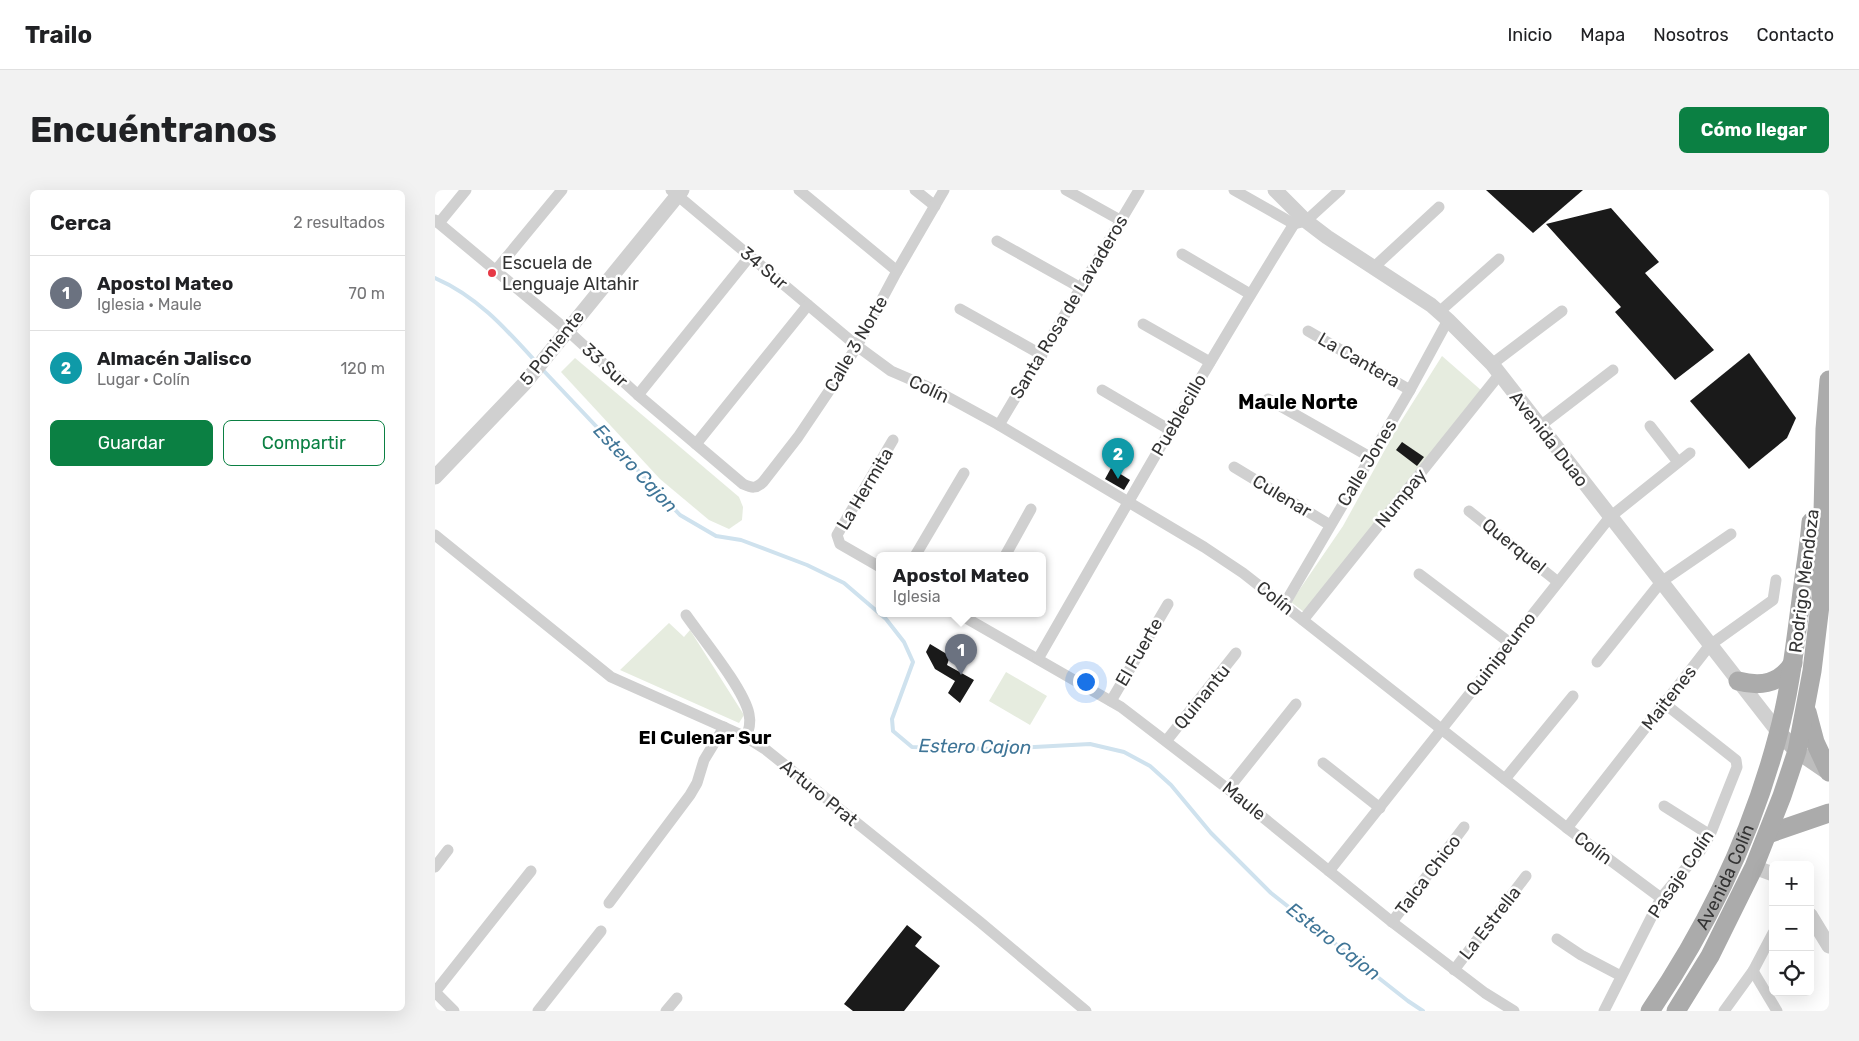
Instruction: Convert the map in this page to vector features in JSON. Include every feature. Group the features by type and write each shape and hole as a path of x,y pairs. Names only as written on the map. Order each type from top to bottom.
{"main road":[{"name":"Rodrigo Mendoza","path":"1797,751 1806,708 1821,597 1825,429 1829,380"},
{"name":"Rodrigo Mendoza","path":"1779,733 1793,663 1812,510 1825,429"},
{"path":"1738,681 1760,684 1773,681 1785,674 1793,663"},
{"path":"1806,708 1815,742 1829,773"},
{"path":"1779,733 1797,751 1829,773"},
{"name":"Avenida Colín","path":"1650,1011 1670,982 1703,924 1733,864 1757,804 1779,733"},
{"name":"Avenida Colín","path":"1679,1007 1715,948 1754,867 1768,834 1797,751"},
{"path":"1768,834 1829,813"},
{"path":"1670,982 1679,1007"}],"street":[{"path":"437,222 466,190"},
{"path":"496,270 562,190"},
{"path":"799,190 897,272"},
{"path":"915,190 935,206"},
{"name":"Calle 3 Norte","path":"753,488 763,482 798,438 857,346 944,190"},
{"path":"1066,190 1120,220"},
{"name":"Santa Rosa de Lavaderos","path":"999,425 1139,190"},
{"path":"1234,190 1300,222"},
{"name":"Avenida Duao","path":"1275,190 1300,222 1413,292 1444,316 1495,370 1779,733"},
{"name":"Pueblecillo","path":"1038,659 1250,294 1300,222 1340,190"},
{"name":"34 Sur","path":"677,192 857,346"},
{"name":"5 Poniente","path":"435,477 524,384 677,192"},
{"path":"1373,268 1439,207"},
{"name":"33 Sur","path":"437,222 568,331 638,396 695,444 743,484 753,488"},
{"path":"997,241 1081,288"},
{"path":"1182,254 1250,294"},
{"path":"638,396 750,256"},
{"path":"1444,316 1499,260"},
{"path":"695,444 807,305"},
{"path":"960,309 1042,355"},
{"name":"Numpay","path":"1303,620 1495,370 1562,311"},
{"name":"Calle Jones","path":"1284,604 1410,390 1444,316"},
{"path":"1143,324 1210,362"},
{"name":"La Cantera","path":"1308,331 1410,390"},
{"name":"Colín","path":"857,346 891,371 935,390 999,425 1224,560 1284,604 1567,828 1661,898"},
{"path":"1540,426 1613,370"},
{"path":"1102,390 1170,430"},
{"path":"1268,399 1370,457"},
{"path":"1650,426 1678,462"},
{"name":"La Hermita","path":"876,564 840,544 837,538 838,533 893,440"},
{"name":"Quinipeumo","path":"1329,871 1610,517 1689,453"},
{"name":"Culenar","path":"1234,468 1330,525"},
{"path":"917,552 964,472"},
{"path":"1007,552 1031,509"},
{"name":"Querquel","path":"1469,511 1558,582"},
{"path":"1597,662 1661,582 1731,534"},
{"name":"Arturo Prat","path":"435,535 611,677 746,737 772,755 980,922 1087,1011"},
{"path":"1419,574 1510,644"},
{"name":"Maitenes","path":"1567,828 1710,645 1771,603 1775,597 1776,580"},
{"name":"El Fuerte","path":"1111,701 1168,604"},
{"path":"685,615 737,688 749,712 751,726 746,737"},
{"name":"Maule","path":"971,617 1038,659 1111,701 1167,740 1392,922 1485,994 1513,1011"},
{"name":"Quinantu","path":"1167,740 1236,653"},
{"path":"1505,778 1573,696"},
{"path":"1229,789 1296,704"},
{"name":"Pasaje Colín","path":"1604,1011 1661,898 1701,850 1710,835 1737,767 1736,760 1665,704"},
{"path":"609,903 690,795 697,783 704,760 724,727"},
{"path":"1323,763 1380,808"},
{"path":"1664,806 1710,835"},
{"name":"Talca Chico","path":"1392,922 1464,828"},
{"path":"435,867 449,850"},
{"path":"1754,867 1769,873"},
{"path":"454,1011 435,992 531,871"},
{"name":"La Estrella","path":"1454,970 1526,876"},
{"path":"1814,922 1829,946"},
{"path":"538,1011 601,931"},
{"path":"1557,939 1581,955 1621,976"},
{"path":"1723,1011 1753,971 1769,941"},
{"path":"1753,971 1777,1011"},
{"path":"666,1011 677,998"}],"shaded area":[{"path":"1442,356 1482,391 1304,612 1291,602 1343,526 1398,426"},
{"path":"575,358 739,497 743,507 742,520 729,529 709,520 660,479 561,372"},
{"path":"669,623 684,637 690,630 744,715 739,723 620,670"},
{"path":"1006,672 1047,696 1030,725 989,701"}],"building":[{"path":"1486,190 1583,190 1533,233"},
{"path":"1611,208 1659,262 1645,273 1714,350 1675,380 1615,312 1621,307 1546,224"},
{"path":"1749,353 1796,418 1787,438 1749,469 1690,401"},
{"path":"1402,442 1424,457 1417,466 1396,450"},
{"path":"1111,468 1130,480 1124,490 1105,479"},
{"path":"930,644 950,656 947,665 974,680 960,703 948,693 955,681 935,669 926,652"},
{"path":"907,925 922,937 915,946 940,966 904,1011 853,1011 844,1004"}],"waterway":[{"name":"Estero Cajon","path":"435,278 450,285 478,304 536,362"},
{"name":"Estero Cajon","path":"542,369 680,515 716,536 741,540 807,565 844,583 876,610"},
{"name":"Estero Cajon","path":"884,617 904,642 913,662 892,719 893,731 912,747 996,749 1090,744 1124,752 1150,766 1171,785 1211,833 1271,893 1423,1011"}],"place":[{"name":"Escuela de Lenguaje Altahir","path":"492,273"},
{"name":"Almacén Jalisco","path":"1118,479"},
{"name":"Apostol Mateo","path":"961,675"}],"district":[{"name":"Maule Norte","path":"1298,402"},
{"name":"El Culenar Sur","path":"705,737"}]}
